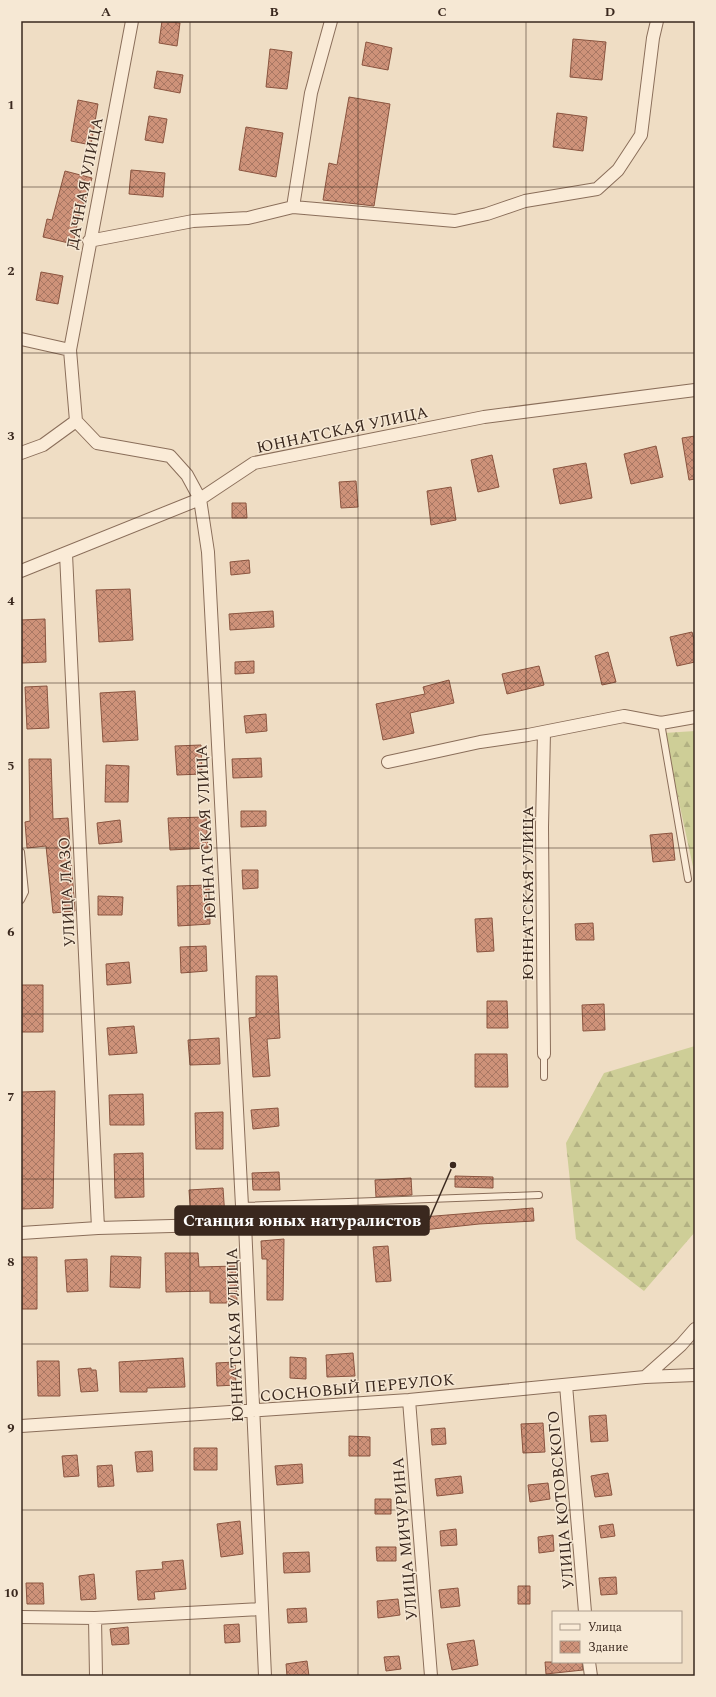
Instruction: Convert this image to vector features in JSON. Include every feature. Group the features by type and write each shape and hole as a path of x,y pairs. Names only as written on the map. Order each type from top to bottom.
{"street":[{"name":"ДАЧНАЯ УЛИЦА","path":"76,421 70,350 89,241 132,21"},
{"path":"293,207 311,93 331,21"},
{"path":"89,241 193,221 248,218 293,207 455,221 487,214 525,201 597,188 618,170 641,135 653,38 657,21"},
{"path":"21,339 70,350"},
{"name":"ЮННАТСКАЯ УЛИЦА","path":"265,1676 260,1609 245,1224 242,1206 208,552 200,498 254,463 484,417 695,390"},
{"path":"21,453 43,444 76,421 97,443 170,456 187,474 200,498 66,554 21,571"},
{"name":"УЛИЦА ЛАЗО","path":"66,554 98,1228"},
{"path":"388,762 480,742 544,732 624,716 661,723 695,717"},
{"name":"ЮННАТСКАЯ УЛИЦА","path":"544,732 542,835 544,1054"},
{"path":"21,1233 98,1228 245,1224"},
{"path":"645,1377 681,1345 695,1329"},
{"name":"СОСНОВЫЙ ПЕРЕУЛОК","path":"21,1426 253,1412 409,1400 645,1377 695,1375"},
{"name":"УЛИЦА КОТОВСКОГО","path":"566,1385 585,1611"},
{"name":"УЛИЦА МИЧУРИНА","path":"409,1400 431,1676"},
{"path":"21,1617 95,1618 260,1609"},
{"path":"95,1618 96,1676"},
{"path":"589,1663 591,1676"}],"lane":[{"path":"661,723 688,879"},
{"path":"21,852 25,892 21,900"},
{"path":"544,1054 544,1077"},
{"path":"242,1206 540,1195"}],"green space":[{"path":"695,731 695,876 664,733"},
{"path":"695,1046 695,1232 644,1291 576,1239 566,1143 604,1073"}],"building":[{"path":"162,21 180,23 177,46 159,43"},
{"path":"573,39 606,42 602,80 570,77"},
{"path":"366,42 392,48 388,70 362,65"},
{"path":"270,49 292,52 287,89 266,87"},
{"path":"157,71 183,75 180,93 154,88"},
{"path":"349,97 390,104 374,206 323,200 329,163 337,165"},
{"path":"78,100 98,104 91,145 71,141"},
{"path":"557,113 587,117 583,151 553,147"},
{"path":"149,116 167,119 163,143 145,140"},
{"path":"246,127 283,133 276,177 239,170"},
{"path":"131,170 165,173 163,197 129,194"},
{"path":"65,171 92,178 84,208 81,207 73,244 43,237 47,219 52,220"},
{"path":"41,272 63,276 58,304 36,300"},
{"path":"695,436 695,479 689,480 682,438"},
{"path":"656,446 663,477 631,484 624,454"},
{"path":"492,455 499,487 478,492 471,460"},
{"path":"586,463 592,498 560,504 553,469"},
{"path":"356,481 358,507 341,508 339,482"},
{"path":"451,487 456,520 431,525 427,491"},
{"path":"232,503 246,503 247,518 232,518"},
{"path":"249,560 250,573 231,575 230,562"},
{"path":"130,589 133,640 99,642 96,590"},
{"path":"273,611 274,627 230,630 229,614"},
{"path":"45,619 46,662 22,663 21,620"},
{"path":"692,632 695,643 695,662 677,666 670,637"},
{"path":"608,652 616,682 602,685 595,656"},
{"path":"254,661 254,673 235,674 235,662"},
{"path":"539,666 544,685 507,694 502,674"},
{"path":"449,680 454,703 410,713 414,733 383,740 376,704 425,694 423,687"},
{"path":"47,686 49,728 27,729 25,687"},
{"path":"135,691 138,740 103,742 100,693"},
{"path":"266,714 267,731 246,733 244,716"},
{"path":"201,745 202,774 177,775 175,746"},
{"path":"261,758 262,777 233,778 232,759"},
{"path":"29,759 51,759 53,819 68,818 75,911 53,913 46,846 27,848 25,822 30,821"},
{"path":"106,765 129,766 128,802 105,802"},
{"path":"241,811 266,811 266,826 241,827"},
{"path":"206,817 208,848 170,850 168,818"},
{"path":"120,820 122,842 99,844 97,823"},
{"path":"672,833 675,860 653,862 650,835"},
{"path":"242,870 258,870 258,888 243,889"},
{"path":"209,885 210,924 178,926 177,886"},
{"path":"98,896 123,897 122,915 98,915"},
{"path":"492,918 494,951 477,952 475,919"},
{"path":"593,923 594,940 576,940 575,924"},
{"path":"206,946 207,971 181,973 180,947"},
{"path":"129,962 131,983 107,985 106,964"},
{"path":"256,976 277,976 280,1038 267,1039 270,1076 253,1077 249,1018 256,1017"},
{"path":"21,985 43,985 43,1032 21,1032"},
{"path":"487,1001 507,1001 508,1028 487,1028"},
{"path":"604,1004 605,1030 583,1031 582,1005"},
{"path":"134,1026 137,1053 109,1055 107,1028"},
{"path":"219,1038 220,1064 190,1065 188,1040"},
{"path":"475,1054 507,1054 508,1087 475,1087"},
{"path":"55,1091 53,1208 21,1209 21,1092"},
{"path":"143,1094 144,1125 110,1125 109,1095"},
{"path":"278,1108 279,1126 253,1129 251,1110"},
{"path":"223,1112 223,1149 196,1149 195,1113"},
{"path":"143,1153 144,1197 115,1198 114,1154"},
{"path":"279,1172 280,1190 253,1190 252,1173"},
{"path":"455,1176 493,1177 493,1188 455,1187"},
{"path":"411,1178 412,1195 376,1197 375,1180"},
{"path":"223,1188 225,1217 191,1218 189,1190"},
{"path":"533,1208 534,1221 479,1224 423,1230 423,1234 403,1234 403,1214 423,1214 423,1217"},
{"path":"284,1239 283,1300 267,1300 267,1259 262,1259 261,1241"},
{"path":"388,1246 391,1281 376,1282 373,1247"},
{"path":"165,1253 198,1253 199,1267 236,1266 237,1303 210,1303 210,1291 166,1292"},
{"path":"111,1256 141,1257 140,1288 110,1287"},
{"path":"21,1257 37,1257 37,1309 22,1309"},
{"path":"87,1259 88,1291 67,1292 65,1260"},
{"path":"353,1353 355,1376 327,1377 326,1355"},
{"path":"290,1357 306,1358 306,1379 290,1378"},
{"path":"183,1358 185,1387 147,1388 147,1392 120,1392 119,1362"},
{"path":"37,1361 59,1361 60,1396 38,1396"},
{"path":"235,1362 236,1385 217,1386 216,1363"},
{"path":"91,1368 91,1370 96,1370 98,1391 81,1392 78,1369"},
{"path":"606,1415 608,1441 591,1442 589,1416"},
{"path":"543,1423 545,1452 523,1453 521,1424"},
{"path":"445,1428 446,1444 432,1445 431,1429"},
{"path":"349,1436 370,1437 370,1456 349,1456"},
{"path":"194,1448 217,1448 217,1470 194,1470"},
{"path":"152,1451 153,1471 137,1472 135,1452"},
{"path":"77,1455 79,1476 64,1477 62,1456"},
{"path":"302,1464 303,1483 277,1485 275,1466"},
{"path":"112,1465 114,1486 98,1487 97,1466"},
{"path":"608,1473 612,1495 595,1497 591,1476"},
{"path":"461,1476 463,1493 437,1496 435,1479"},
{"path":"548,1483 550,1499 530,1502 528,1485"},
{"path":"375,1499 391,1499 391,1514 375,1514"},
{"path":"240,1521 243,1554 221,1557 217,1524"},
{"path":"613,1524 615,1536 601,1538 599,1526"},
{"path":"456,1529 457,1545 441,1546 440,1531"},
{"path":"553,1535 554,1551 539,1553 538,1537"},
{"path":"376,1547 396,1547 396,1561 377,1561"},
{"path":"309,1552 310,1572 284,1573 283,1553"},
{"path":"183,1560 186,1589 154,1592 155,1599 138,1600 136,1571 163,1569 162,1562"},
{"path":"94,1574 96,1599 81,1600 79,1576"},
{"path":"616,1577 617,1594 601,1595 599,1578"},
{"path":"26,1583 43,1583 44,1604 27,1604"},
{"path":"518,1586 530,1586 530,1604 518,1604"},
{"path":"458,1588 460,1606 441,1608 439,1590"},
{"path":"398,1599 400,1615 378,1618 377,1601"},
{"path":"306,1608 307,1622 288,1623 287,1609"},
{"path":"239,1624 240,1642 225,1643 224,1625"},
{"path":"128,1627 129,1644 112,1645 110,1629"},
{"path":"474,1640 478,1665 452,1670 447,1644"},
{"path":"399,1656 401,1669 386,1671 384,1657"},
{"path":"307,1661 309,1676 287,1676 286,1664"},
{"path":"545,1662 582,1663 583,1670 546,1674"}],"place":[{"name":"Станция юных натуралистов","path":"453,1165"}]}
